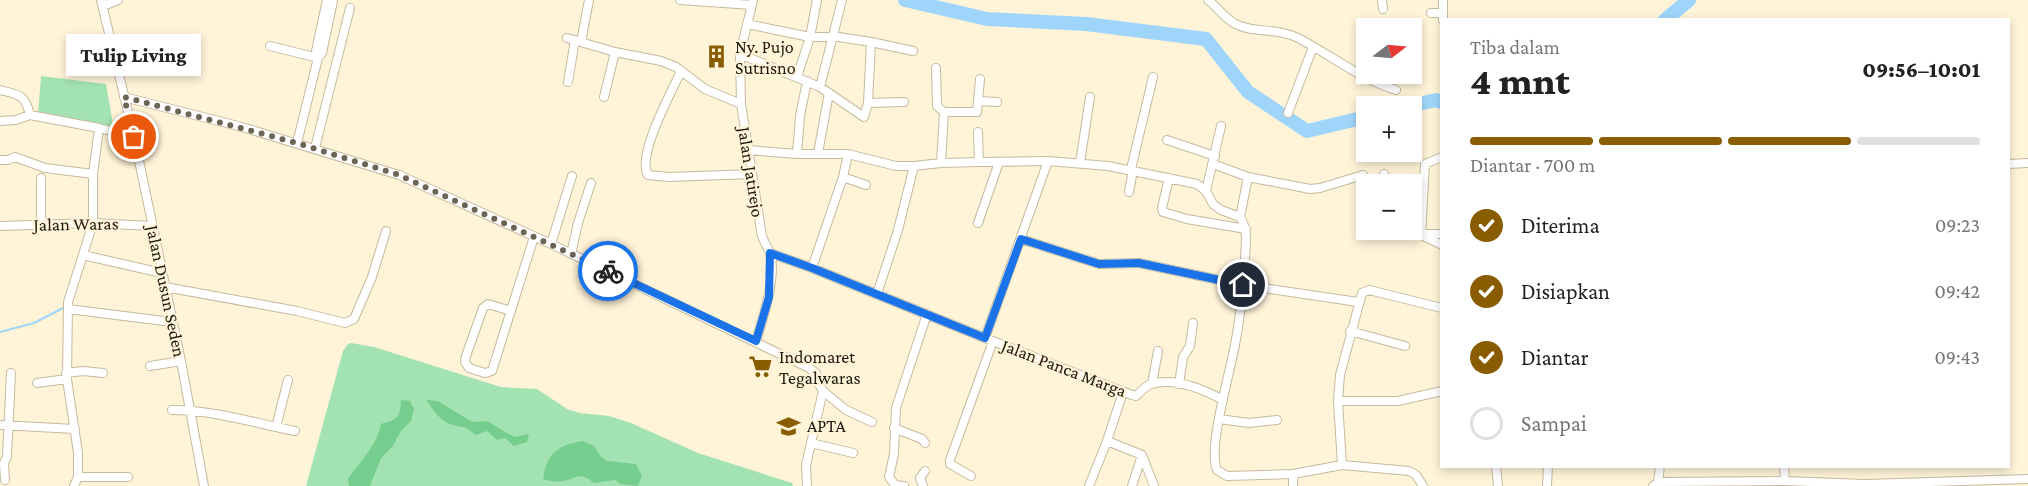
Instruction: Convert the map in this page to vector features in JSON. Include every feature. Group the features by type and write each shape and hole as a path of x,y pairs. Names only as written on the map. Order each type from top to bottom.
{"street":[{"path":"102,3 118,0"},
{"path":"297,143 318,58 322,53 333,1 327,0 316,51 318,58"},
{"path":"568,82 589,0"},
{"path":"680,0 753,3"},
{"path":"797,77 810,37 817,0"},
{"path":"820,87 842,0"},
{"path":"1208,0 1229,21 1238,26 1278,31 1297,37 1371,81 1396,90"},
{"path":"1382,0 1383,9"},
{"path":"1431,13 1443,16 1443,0"},
{"name":"Jalan Dusun Seden","path":"102,3 134,137 181,361 204,486"},
{"name":"Jalan Jatirejo","path":"753,3 740,54 741,104 762,236 770,253 769,297 756,341"},
{"path":"315,148 350,8"},
{"path":"747,24 810,37 834,36 913,51"},
{"path":"567,38 615,52 661,61 681,71 705,89 741,104"},
{"path":"740,54 820,87 862,117 865,116 868,103 871,42"},
{"path":"270,46 318,58"},
{"path":"1288,113 1312,47"},
{"path":"604,97 615,52"},
{"path":"936,68 937,106 944,112 976,112 979,110 980,79"},
{"path":"681,71 652,137 645,172 648,175 669,177 752,174"},
{"path":"1129,192 1153,76"},
{"path":"797,154 800,116 807,81"},
{"path":"0,90 20,95 25,99 30,115"},
{"path":"818,153 829,93"},
{"path":"124,97 315,148 399,175 551,244 809,368 816,373 823,391 846,410 872,422"},
{"path":"1080,163 1090,97"},
{"path":"979,101 997,102"},
{"path":"868,103 903,102"},
{"path":"942,163 944,112"},
{"path":"0,121 16,120 30,115 134,137"},
{"path":"1206,191 1221,126"},
{"path":"74,486 78,477 78,453 67,376 68,306 93,223 93,174 99,128"},
{"path":"978,132 979,162"},
{"path":"1167,140 1248,177 1310,189 1356,177"},
{"path":"748,150 797,154 848,154 896,166 1048,161 1132,169 1197,184 1206,191 1213,204 1221,210 1240,217"},
{"path":"812,268 843,177 848,154"},
{"path":"0,160 15,157 45,168 93,174"},
{"path":"1422,217 1425,164 1440,158"},
{"path":"971,476 951,464 950,460 1048,161"},
{"path":"978,223 999,162"},
{"path":"2010,164 2028,163"},
{"path":"877,294 898,230 915,166"},
{"path":"551,244 572,176"},
{"path":"843,177 866,185"},
{"path":"1248,177 1240,217 1246,229 1243,285 1236,340 1219,419 1216,467 1221,474 1227,476 1293,474 1342,465 1409,471 1416,475 1423,486"},
{"path":"41,178 41,224"},
{"path":"1169,178 1163,212 1187,219 1246,229"},
{"path":"571,254 573,240 591,183"},
{"name":"Jalan Waras","path":"0,226 93,223 152,226"},
{"path":"165,287 297,310 345,323 354,319 372,277 386,231"},
{"path":"1422,235 1440,234"},
{"path":"1422,235 1440,243"},
{"path":"511,311 488,304 483,308 466,356 465,362 469,368 485,373 492,371 511,311 534,237"},
{"path":"1021,239 1099,264 1139,263 1243,285 1358,302"},
{"name":"Jalan Panca Marga","path":"770,253 1123,392 1136,396 1152,384 1169,382 1195,387 1223,400"},
{"path":"83,255 162,273"},
{"path":"1342,465 1338,401 1340,375 1362,293 1369,290 1440,308"},
{"path":"68,306 172,322"},
{"path":"904,486 895,485 889,477 894,454 896,408 927,314"},
{"path":"1179,384 1183,357 1189,348 1193,323"},
{"path":"1350,331 1405,346"},
{"path":"1152,384 1158,351"},
{"path":"150,366 181,361"},
{"path":"38,383 83,371 103,373"},
{"path":"5,480 3,463 7,457 3,425 11,373"},
{"path":"276,427 288,380"},
{"path":"807,486 806,465 823,391"},
{"path":"1338,401 1386,401 1440,391"},
{"path":"1089,486 1123,392"},
{"path":"172,410 189,410 295,431"},
{"path":"1219,419 1250,423 1277,420"},
{"path":"3,425 75,429"},
{"path":"894,428 922,439 925,443"},
{"path":"1107,441 1142,455 1154,486"},
{"path":"811,443 853,453"},
{"path":"1133,486 1142,455"},
{"path":"1496,468 1498,486"},
{"path":"1547,486 1548,468"},
{"path":"1659,468 1655,484 1785,482 1824,485 2028,479"},
{"path":"1784,468 1785,482"},
{"path":"923,486 920,478 925,471"},
{"path":"1293,474 1293,486"},
{"path":"78,477 128,477"}],"green space":[{"path":"41,76 106,84 114,130 38,115"},
{"path":"351,343 374,347 501,387 537,389 567,409 580,413 609,416 631,423 698,453 792,483 793,486 306,486 343,351"},
{"path":"401,400 410,401 414,409 411,421 381,458 370,486 349,486 348,479 372,446 381,424 395,419 399,414"},
{"path":"426,400 438,401 472,422 487,421 514,437 529,434 527,442 514,446 505,438 497,440 487,431 476,435 465,428 443,420"},
{"path":"583,441 594,446 601,457 607,461 636,464 642,476 638,486 621,484 615,480 594,483 582,476 560,481 543,479 547,463 555,452 567,445"}],"waterway":[{"path":"905,0 987,19 1086,24 1206,39 1248,92 1307,131 1356,119"},
{"path":"1667,18 1689,0"},
{"path":"1422,103 1440,101"},
{"path":"0,332 34,323 67,306"}],"way so far":[{"path":"134,137 124,97 242,127 399,175 608,271"}],"place":[{"name":"Ny. Pujo Sutrisno","path":"717,57"},
{"name":"Tulip Living","path":"134,137"},
{"name":"Indomaret Tegalwaras","path":"761,367"},
{"name":"APTA","path":"789,426"}],"route":[{"path":"608,271 756,341 769,297 770,253 985,338 1021,239 1099,264 1139,263 1243,285"}]}
